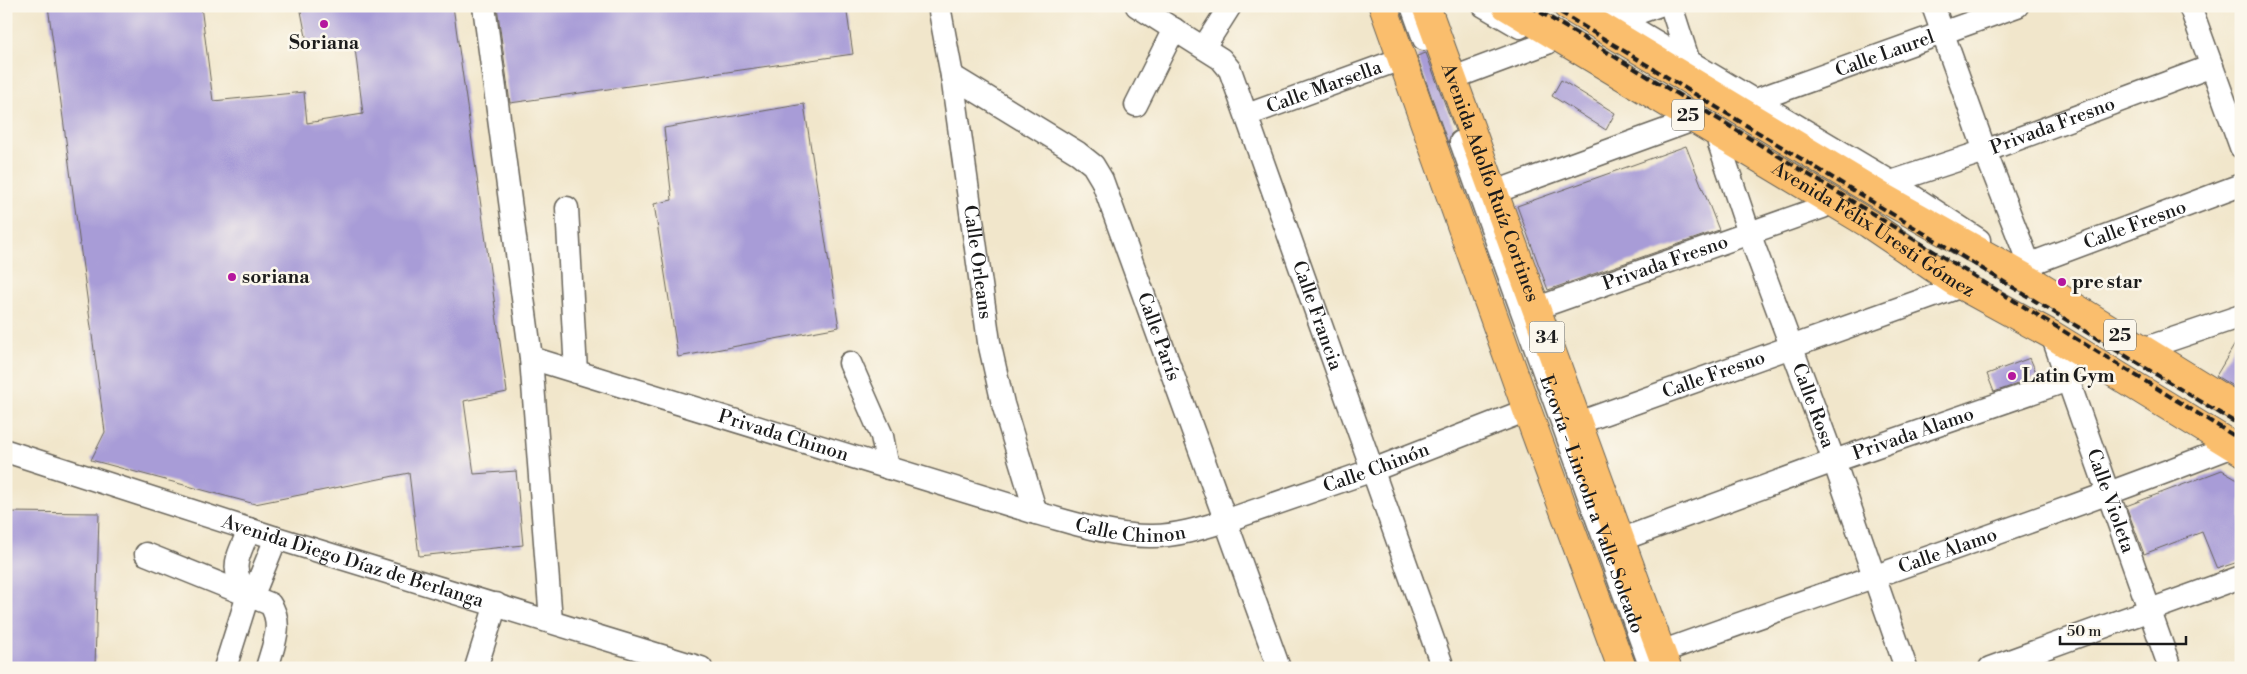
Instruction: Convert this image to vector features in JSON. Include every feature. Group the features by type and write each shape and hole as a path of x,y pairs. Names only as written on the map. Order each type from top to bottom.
{"main road":[{"name":"34","path":"1383,6 1414,56 1527,410 1622,668"},
{"name":"Avenida Adolfo Ruíz Cortines","path":"1426,6 1620,540 1659,662"},
{"name":"Avenida Félix Uresti Gómez","path":"1506,6 1869,224 1957,283 2052,335 2237,449"},
{"name":"Avenida Félix Uresti Gómez","path":"1567,6 1888,190 1998,261 2033,274 2143,349 2241,410"}],"street":[{"path":"484,6 531,358 551,621"},
{"name":"Calle Orleans","path":"939,6 952,76 989,342 1003,404 1036,513"},
{"name":"Calle Francia","path":"1137,6 1204,47 1221,59 1230,70 1443,668"},
{"path":"1204,47 1230,6"},
{"path":"1393,6 1414,56"},
{"path":"1412,6 1414,56"},
{"path":"1484,6 1719,143 1823,207 1921,272 1957,283"},
{"path":"1596,6 1753,101 1888,190"},
{"path":"1618,20 1657,6"},
{"path":"1671,6 1689,62"},
{"path":"1933,6 1985,150 2033,274"},
{"name":"Calle Laurel","path":"1753,101 2018,6"},
{"path":"2190,6 2241,147"},
{"path":"1136,104 1174,29"},
{"path":"1453,78 1547,43"},
{"name":"Calle Marsella","path":"1247,115 1414,56"},
{"name":"Privada Fresno","path":"1888,190 1985,150 2212,66"},
{"name":"Calle París","path":"952,76 1078,153 1093,165 1102,180 1279,668"},
{"path":"1495,192 1685,123"},
{"name":"Calle Rosa","path":"1719,143 1749,233 1834,461 1906,668"},
{"name":"Ecovía - Lincoln a Valle Soleado","path":"1633,668 1453,145 1659,662"},
{"name":"Calle Fresno","path":"2033,274 2241,185"},
{"name":"Privada Fresno","path":"1536,308 1823,207"},
{"path":"567,208 576,372"},
{"name":"Calle Fresno","path":"1578,423 1792,348 1957,283"},
{"path":"2143,349 2241,316"},
{"name":"Calle Violeta","path":"2052,335 2170,668"},
{"name":"Privada Chinon","path":"531,358 1036,513"},
{"path":"850,363 882,436 888,468"},
{"name":"Privada Álamo","path":"1620,540 1834,461 2068,380"},
{"name":"Calle Chinón","path":"1225,522 1373,470 1527,410"},
{"name":"Calle Álamo","path":"1659,662 1873,576 2237,449"},
{"name":"Avenida Diego Díaz de Berlanga","path":"6,452 276,538 701,668"},
{"name":"Calle Chinon","path":"1036,513 1130,535 1153,536 1203,528 1225,522"},
{"path":"248,595 240,582 235,568 249,529"},
{"path":"225,668 248,595 257,584 276,538"},
{"path":"146,554 270,604 278,617 278,629 267,668"},
{"path":"1990,668 2241,577"},
{"path":"476,668 496,604"}],"building":[{"name":"soriana","path":"48,6 201,6 213,101 304,92 307,123 363,114 354,40 308,47 300,6 453,6 507,392 464,401 474,474 516,471 523,545 419,556 409,473 255,504 91,460 105,432"},
{"path":"497,6 846,6 853,54 510,103"},
{"path":"1426,53 1455,131 1451,134 1448,143 1417,56"},
{"path":"1561,80 1615,113 1606,130 1552,96"},
{"path":"804,104 839,327 678,357 654,204 672,200 664,128"},
{"path":"1686,146 1719,230 1548,290 1517,206"},
{"path":"2241,334 2241,391 2216,376"},
{"name":"Latin Gym","path":"2030,358 2038,377 1994,392 1987,374"},
{"path":"2222,470 2241,481 2241,561 2217,569 2202,532 2144,554 2126,506"},
{"path":"6,512 99,513 95,668 6,668"}],"railway":[{"path":"1530,6 1692,103 2241,440"},
{"path":"1550,6 2241,426"}],"place":[{"name":"Soriana","path":"324,24"},
{"name":"soriana","path":"232,277"},
{"name":"pre star","path":"2062,282"},
{"name":"Latin Gym","path":"2012,376"}]}
